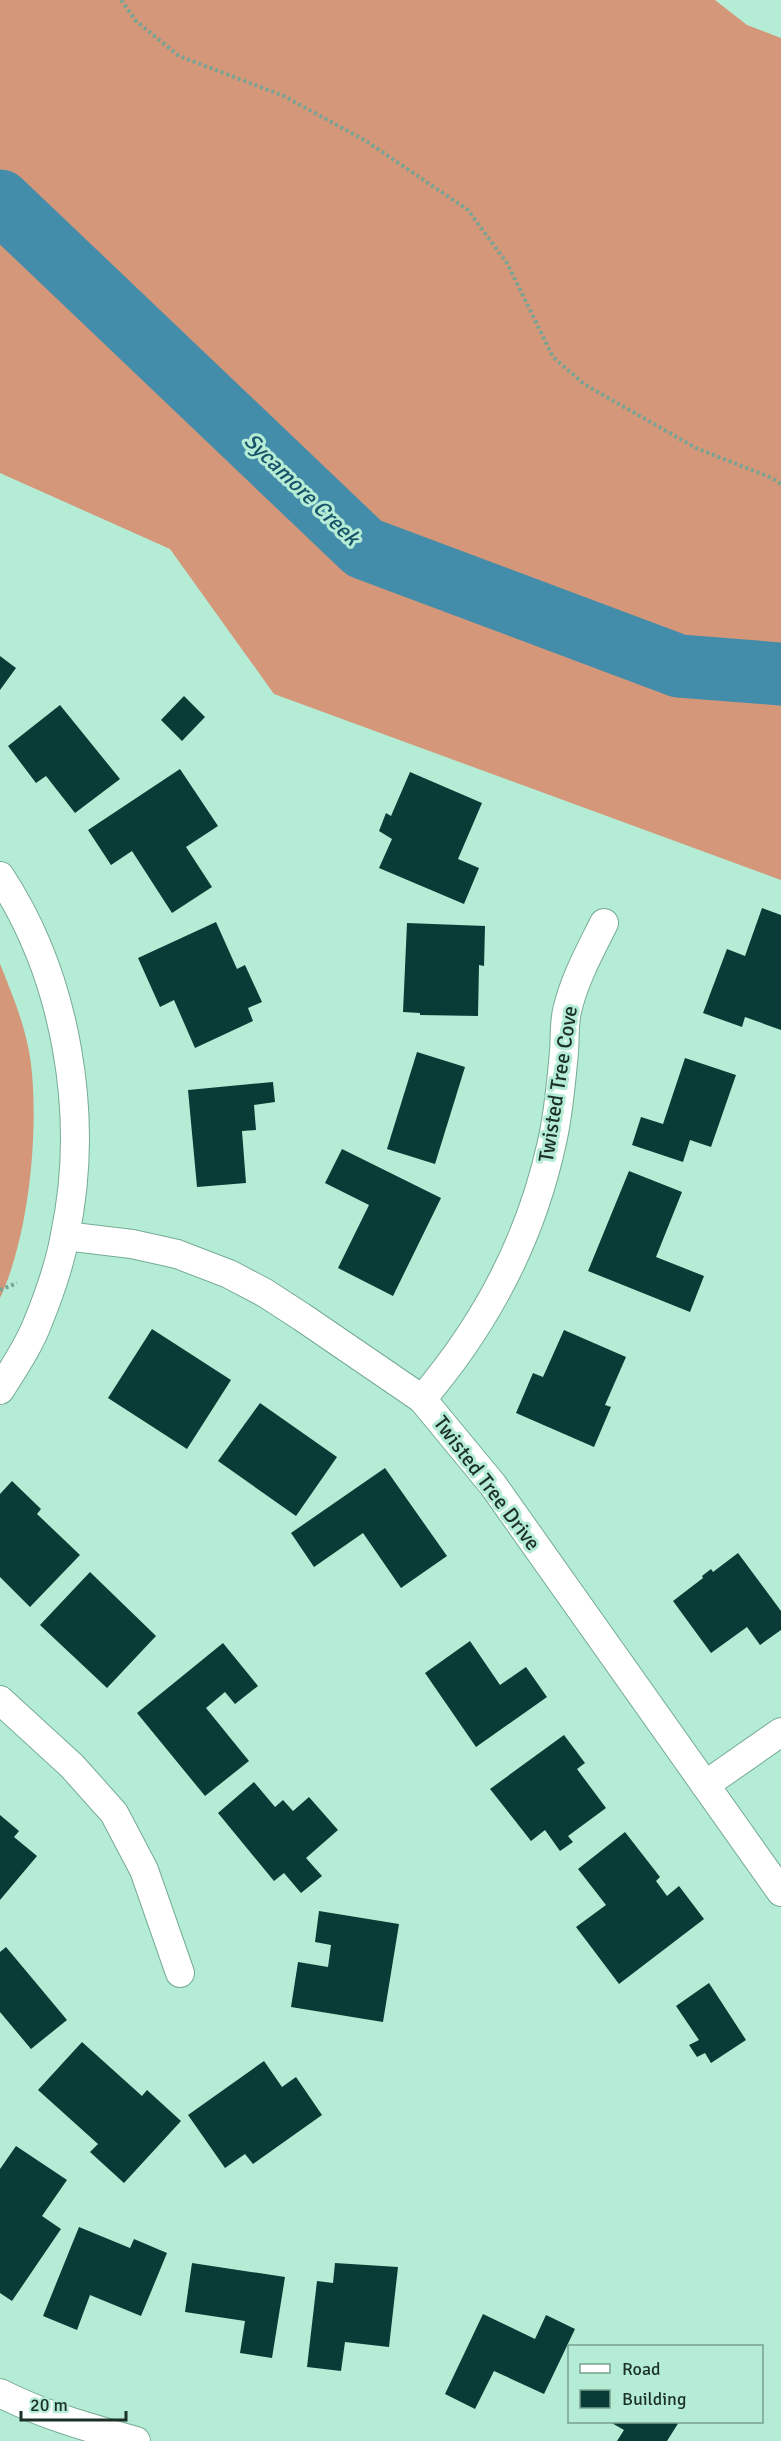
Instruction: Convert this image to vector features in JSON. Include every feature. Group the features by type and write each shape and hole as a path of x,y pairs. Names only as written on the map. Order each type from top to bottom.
{"street":[{"path":"0,876 30,928 49,974 66,1040 74,1134 72,1187 65,1236 38,1324 0,1390"},
{"name":"Twisted Tree Cove","path":"422,1399 448,1369 486,1313 505,1278 531,1220 552,1142 560,1094 567,1012 583,965 604,923"},
{"name":"Twisted Tree Drive","path":"65,1236 132,1244 177,1254 229,1274 293,1311 422,1399 493,1485 781,1892"},
{"path":"0,1700 72,1766 114,1813 144,1870 180,1973"},
{"path":"705,1785 781,1732"},
{"path":"0,2393 34,2409 136,2441"}],"path":[{"path":"121,0 136,21 178,56 284,96 366,141 468,210 507,263 552,357 584,384 696,448 772,478 781,484"}],"shaded area":[{"path":"0,0 715,0 747,25 781,38 781,880 274,694 170,549 0,473"},
{"path":"0,964 19,1013 29,1051 34,1121 25,1215 10,1273 0,1298"}],"building":[{"path":"0,656 16,668 0,690"},
{"path":"184,696 205,717 182,741 161,720"},
{"path":"60,705 120,779 75,813 46,776 36,783 8,746"},
{"path":"180,769 218,826 186,847 212,887 172,913 132,851 111,865 88,830"},
{"path":"410,772 482,803 458,859 479,868 464,904 379,868 392,839 379,831 386,813 391,816"},
{"path":"762,908 781,915 781,1030 745,1017 742,1027 703,1013 727,949 745,956"},
{"path":"216,922 237,969 245,965 262,1002 248,1008 253,1021 195,1048 174,1000 160,1007 138,958"},
{"path":"407,923 485,926 484,966 479,965 478,1016 420,1015 420,1013 403,1012"},
{"path":"417,1052 465,1067 435,1164 387,1149"},
{"path":"685,1058 736,1075 711,1147 690,1140 683,1162 632,1145 641,1117 663,1124"},
{"path":"273,1082 275,1102 254,1105 256,1130 242,1131 246,1183 197,1187 188,1090"},
{"path":"342,1149 441,1198 393,1296 338,1268 369,1205 325,1183"},
{"path":"629,1171 682,1192 656,1257 704,1276 690,1312 588,1271"},
{"path":"152,1329 231,1380 187,1449 108,1398"},
{"path":"564,1330 626,1357 605,1405 611,1407 594,1447 516,1413 533,1373 543,1377"},
{"path":"260,1403 337,1457 296,1516 218,1461"},
{"path":"385,1468 447,1556 401,1588 363,1533 314,1567 291,1533"},
{"path":"12,1481 41,1509 37,1514 80,1555 30,1607 0,1577 0,1494"},
{"path":"738,1553 781,1611 781,1630 760,1645 747,1627 711,1653 673,1601 711,1569 713,1572"},
{"path":"90,1572 156,1636 107,1688 40,1625"},
{"path":"470,1641 500,1685 526,1667 547,1697 476,1747 425,1673"},
{"path":"223,1643 258,1686 235,1704 225,1692 206,1708 249,1761 205,1796 137,1713"},
{"path":"564,1735 585,1763 577,1769 606,1808 568,1836 573,1842 560,1851 545,1830 531,1841 490,1789"},
{"path":"254,1782 275,1807 283,1800 293,1811 309,1797 338,1830 306,1858 322,1876 301,1893 284,1873 274,1881 218,1813"},
{"path":"0,1815 19,1831 14,1837 37,1856 0,1900"},
{"path":"625,1832 660,1877 656,1881 667,1896 679,1886 704,1919 619,1984 576,1927 606,1905 578,1869"},
{"path":"319,1911 399,1924 383,2022 291,2007 298,1962 328,1967 331,1945 315,1942"},
{"path":"6,1947 67,2020 31,2049 0,2012 0,1952"},
{"path":"709,1983 746,2040 711,2063 705,2053 697,2057 689,2045 699,2040 676,2006"},
{"path":"82,2042 142,2096 147,2090 181,2121 124,2183 90,2152 98,2144 38,2090"},
{"path":"264,2061 282,2087 296,2077 322,2115 253,2164 245,2154 225,2168 188,2115"},
{"path":"16,2146 67,2180 42,2216 61,2229 12,2301 0,2293 0,2169"},
{"path":"79,2227 130,2248 134,2239 167,2253 141,2316 90,2295 77,2330 43,2316"},
{"path":"192,2263 285,2277 272,2358 240,2353 245,2321 185,2312"},
{"path":"335,2263 398,2267 389,2347 345,2342 341,2371 307,2367 317,2281 333,2283"},
{"path":"483,2314 535,2339 546,2315 575,2329 544,2394 494,2371 475,2409 445,2394"},
{"path":"612,2423 678,2423 667,2441 617,2441 624,2430"}],"waterway":[{"name":"Sycamore Creek","path":"0,201 364,548 679,666 781,674"}]}
